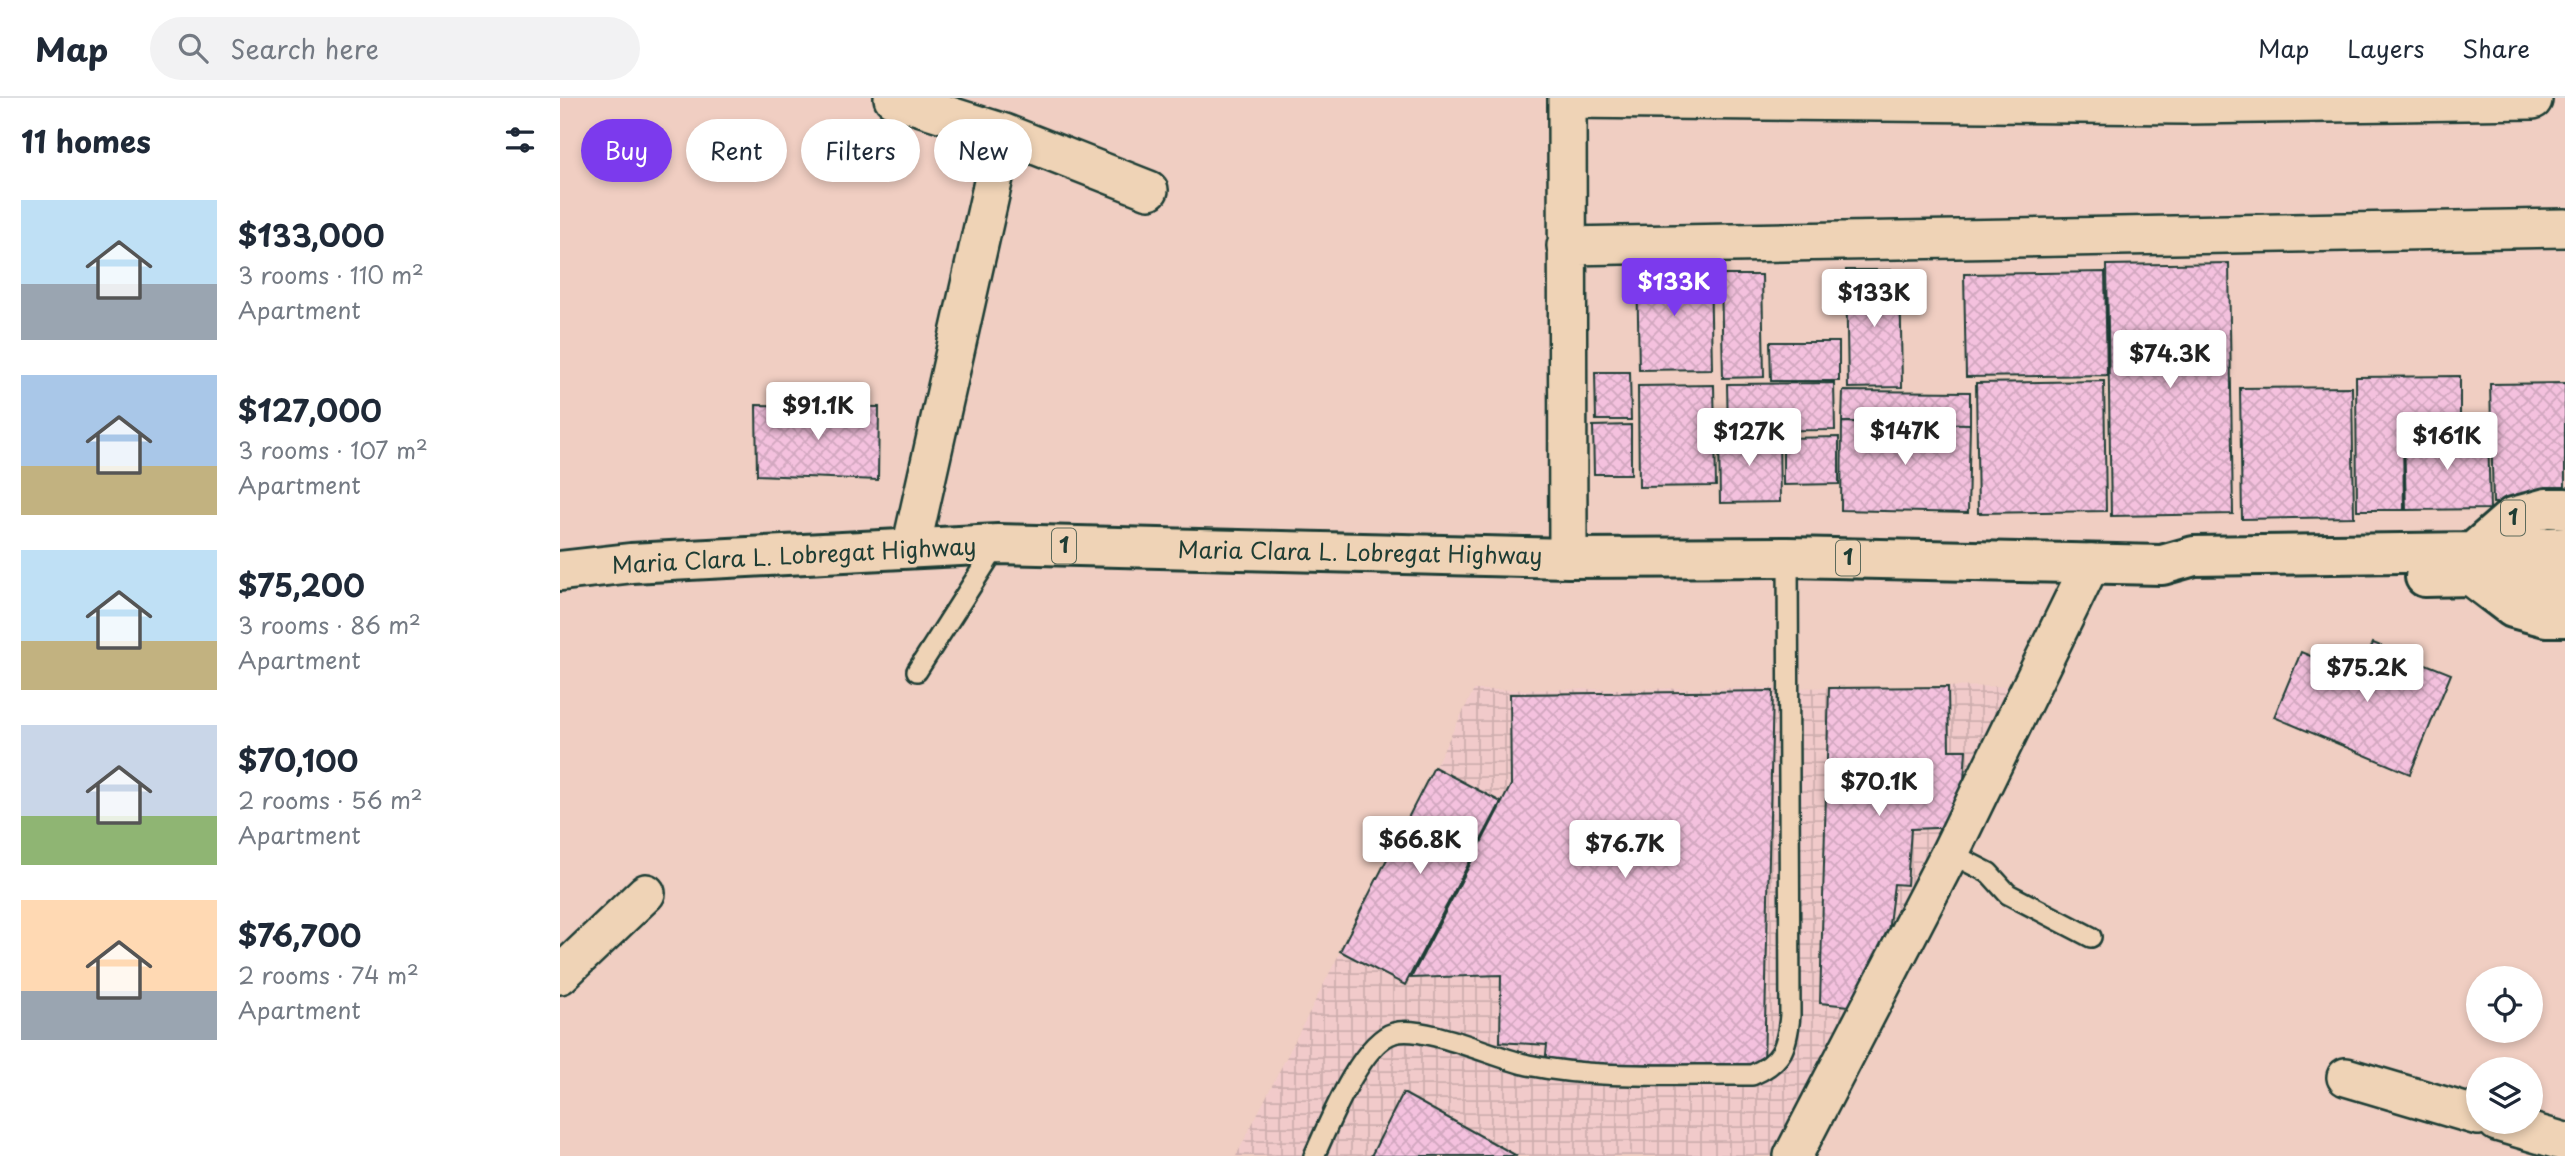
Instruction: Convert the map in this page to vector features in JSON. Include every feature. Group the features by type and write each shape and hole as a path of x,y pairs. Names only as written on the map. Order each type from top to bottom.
{"main road":[{"name":"1","path":"2472,564 2514,517 2546,508 2565,508"},
{"name":"Maria Clara L. Lobregat Highway","path":"560,571 631,563 998,544 1568,558 1788,557 2145,564 2194,556 2472,564"},
{"path":"2472,564 2565,546"},
{"path":"2472,564 2565,580"},
{"path":"2472,564 2513,608 2546,617 2565,617"}],"street":[{"path":"893,98 960,119"},
{"path":"1568,558 1567,98 2186,102 2533,100"},
{"path":"1032,144 1149,190"},
{"path":"911,548 993,182"},
{"path":"1566,246 2565,228"},
{"path":"1793,1156 1950,853 2091,563"},
{"path":"560,975 646,893"},
{"path":"2346,1077 2466,1112"},
{"path":"2538,1134 2565,1142"}],"lane":[{"path":"917,671 998,544"},
{"path":"1314,1156 1358,1066 1383,1038 1395,1032 1417,1033 1526,1064 1579,1073 1752,1075 1772,1066 1788,1036 1790,1015 1788,557"},
{"path":"1950,853 1989,873 2008,894 2091,937"}],"shaded area":[{"path":"2039,686 1803,1156 1236,1156 1474,690"}],"building":[{"path":"2229,263 2233,514 2111,516 2107,265"},
{"path":"1710,267 1712,369 1639,370 1637,268"},
{"path":"1846,270 1900,270 1902,387 1848,388"},
{"path":"2105,272 2107,375 1966,377 1964,274"},
{"path":"1721,275 1762,275 1764,377 1723,378"},
{"path":"1770,342 1839,342 1839,381 1771,381"},
{"path":"1595,372 1630,372 1631,420 1596,420"},
{"path":"2460,376 2460,433 2403,433 2404,510 2357,510 2356,377"},
{"path":"2104,381 2106,511 1978,513 1976,383"},
{"path":"1834,383 1835,430 1728,431 1727,384"},
{"path":"2565,383 2565,501 2493,503 2490,384"},
{"path":"1714,385 1716,486 1639,487 1638,386"},
{"path":"2352,387 2354,517 2242,519 2240,388"},
{"path":"1843,391 1970,392 1970,424 1921,423 1921,411 1873,411 1873,422 1842,422"},
{"path":"756,405 879,407 878,480 757,475"},
{"path":"1842,422 1970,424 1968,513 1841,510"},
{"path":"1631,425 1631,474 1594,474 1593,426"},
{"path":"2488,433 2490,509 2406,510 2404,435"},
{"path":"1719,434 1779,434 1780,502 1720,503"},
{"path":"1839,437 1839,484 1783,485 1783,438"},
{"path":"2373,643 2451,674 2410,774 2274,717 2301,652 2335,666 2338,657 2363,667"},
{"path":"1948,687 1949,750 1966,750 1961,827 1911,829 1907,885 1894,884 1886,948 1859,1007 1820,1003 1829,688"},
{"path":"1773,691 1764,1065 1545,1064 1547,1045 1500,1042 1501,975 1411,978 1511,785 1510,694"},
{"path":"1434,767 1501,802 1405,985 1340,951"},
{"path":"1403,1093 1517,1156 1371,1156"}]}
